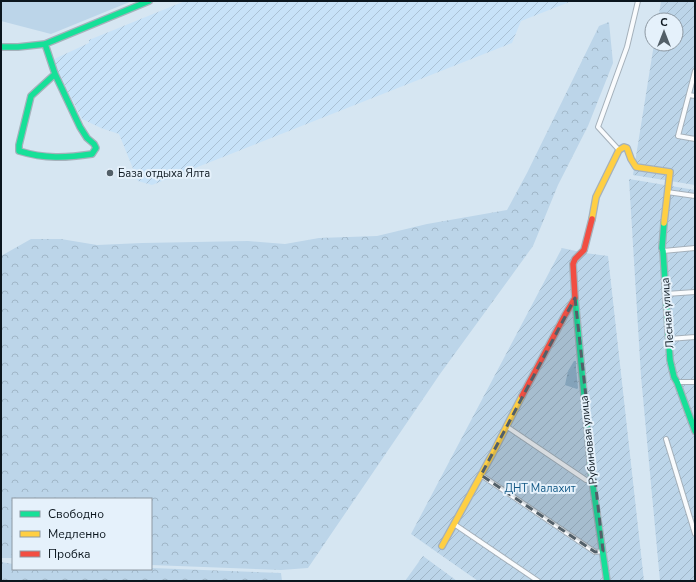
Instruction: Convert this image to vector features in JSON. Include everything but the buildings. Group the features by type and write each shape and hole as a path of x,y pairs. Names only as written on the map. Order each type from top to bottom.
{"street":[{"path":"1,47 26,47 45,44 149,1"},
{"path":"619,150 598,127 627,47 638,1"},
{"path":"45,44 55,74 80,127 96,148 92,154 53,158 30,155 19,151 19,145 32,96 55,74"},
{"path":"695,71 678,136 695,139"},
{"path":"689,95 695,96"},
{"name":"Лесная улица","path":"619,150 624,147 628,148 631,159 636,167 670,172 664,216 662,248 670,360 674,377 695,431"},
{"name":"Рубиновая улица","path":"607,581 592,480 573,264 575,259 584,250 596,197 619,150"},
{"path":"667,192 695,196"},
{"path":"663,251 695,248"},
{"path":"666,294 695,292"},
{"path":"442,546 575,298"},
{"path":"669,339 695,337"},
{"path":"677,382 695,382"},
{"path":"506,426 586,480 592,480"},
{"path":"666,438 695,534"},
{"path":"481,475 595,552 603,551"},
{"path":"454,524 538,581"}],"highlighted area":[{"path":"575,298 603,551 595,552 481,475"}],"shaded area":[{"path":"185,1 572,1 521,21 512,43 152,185 138,181 119,134 101,128 82,119 52,60 89,43 89,40"}],"green space":[{"path":"1,1 132,1 51,34 1,21"},
{"path":"661,1 695,1 695,185 633,175 653,52 684,52 684,12 659,12"},
{"path":"609,22 613,63 588,126 558,185 533,246 440,374 308,568 281,570 152,565 152,498 12,498 12,558 1,558 1,256 31,239 61,239 97,245 248,241 285,244 319,238 377,236 427,224 507,210 527,173 599,26"},
{"path":"629,179 695,190 695,581 660,581 641,376"},
{"name":"ДНТ Малахит","path":"562,248 608,256 644,581 478,581 411,534"},
{"path":"423,556 457,581 405,581"},
{"path":"1,562 12,564 12,570 152,570 152,568 281,573 282,581 1,581"}],"water":[{"path":"574,361 576,361 577,389 565,385 568,371"}],"traffic: fast":[{"path":"1,47 45,44 149,1"},
{"path":"45,44 55,74 80,127 96,148 92,154 47,157 19,151 19,145 31,96 55,74"},
{"path":"664,223 662,248 670,360 674,377 695,431"},
{"path":"575,298 592,480 607,581"}],"traffic: slow":[{"path":"592,219 596,197 619,150 624,147 627,148 636,167 670,172 664,223"},
{"path":"442,546 493,453 522,396"}],"traffic: jam":[{"path":"522,396 575,298 573,264 575,259 584,250 592,219"}],"place":[{"name":"База отдыха Ялта","path":"110,173"}]}
